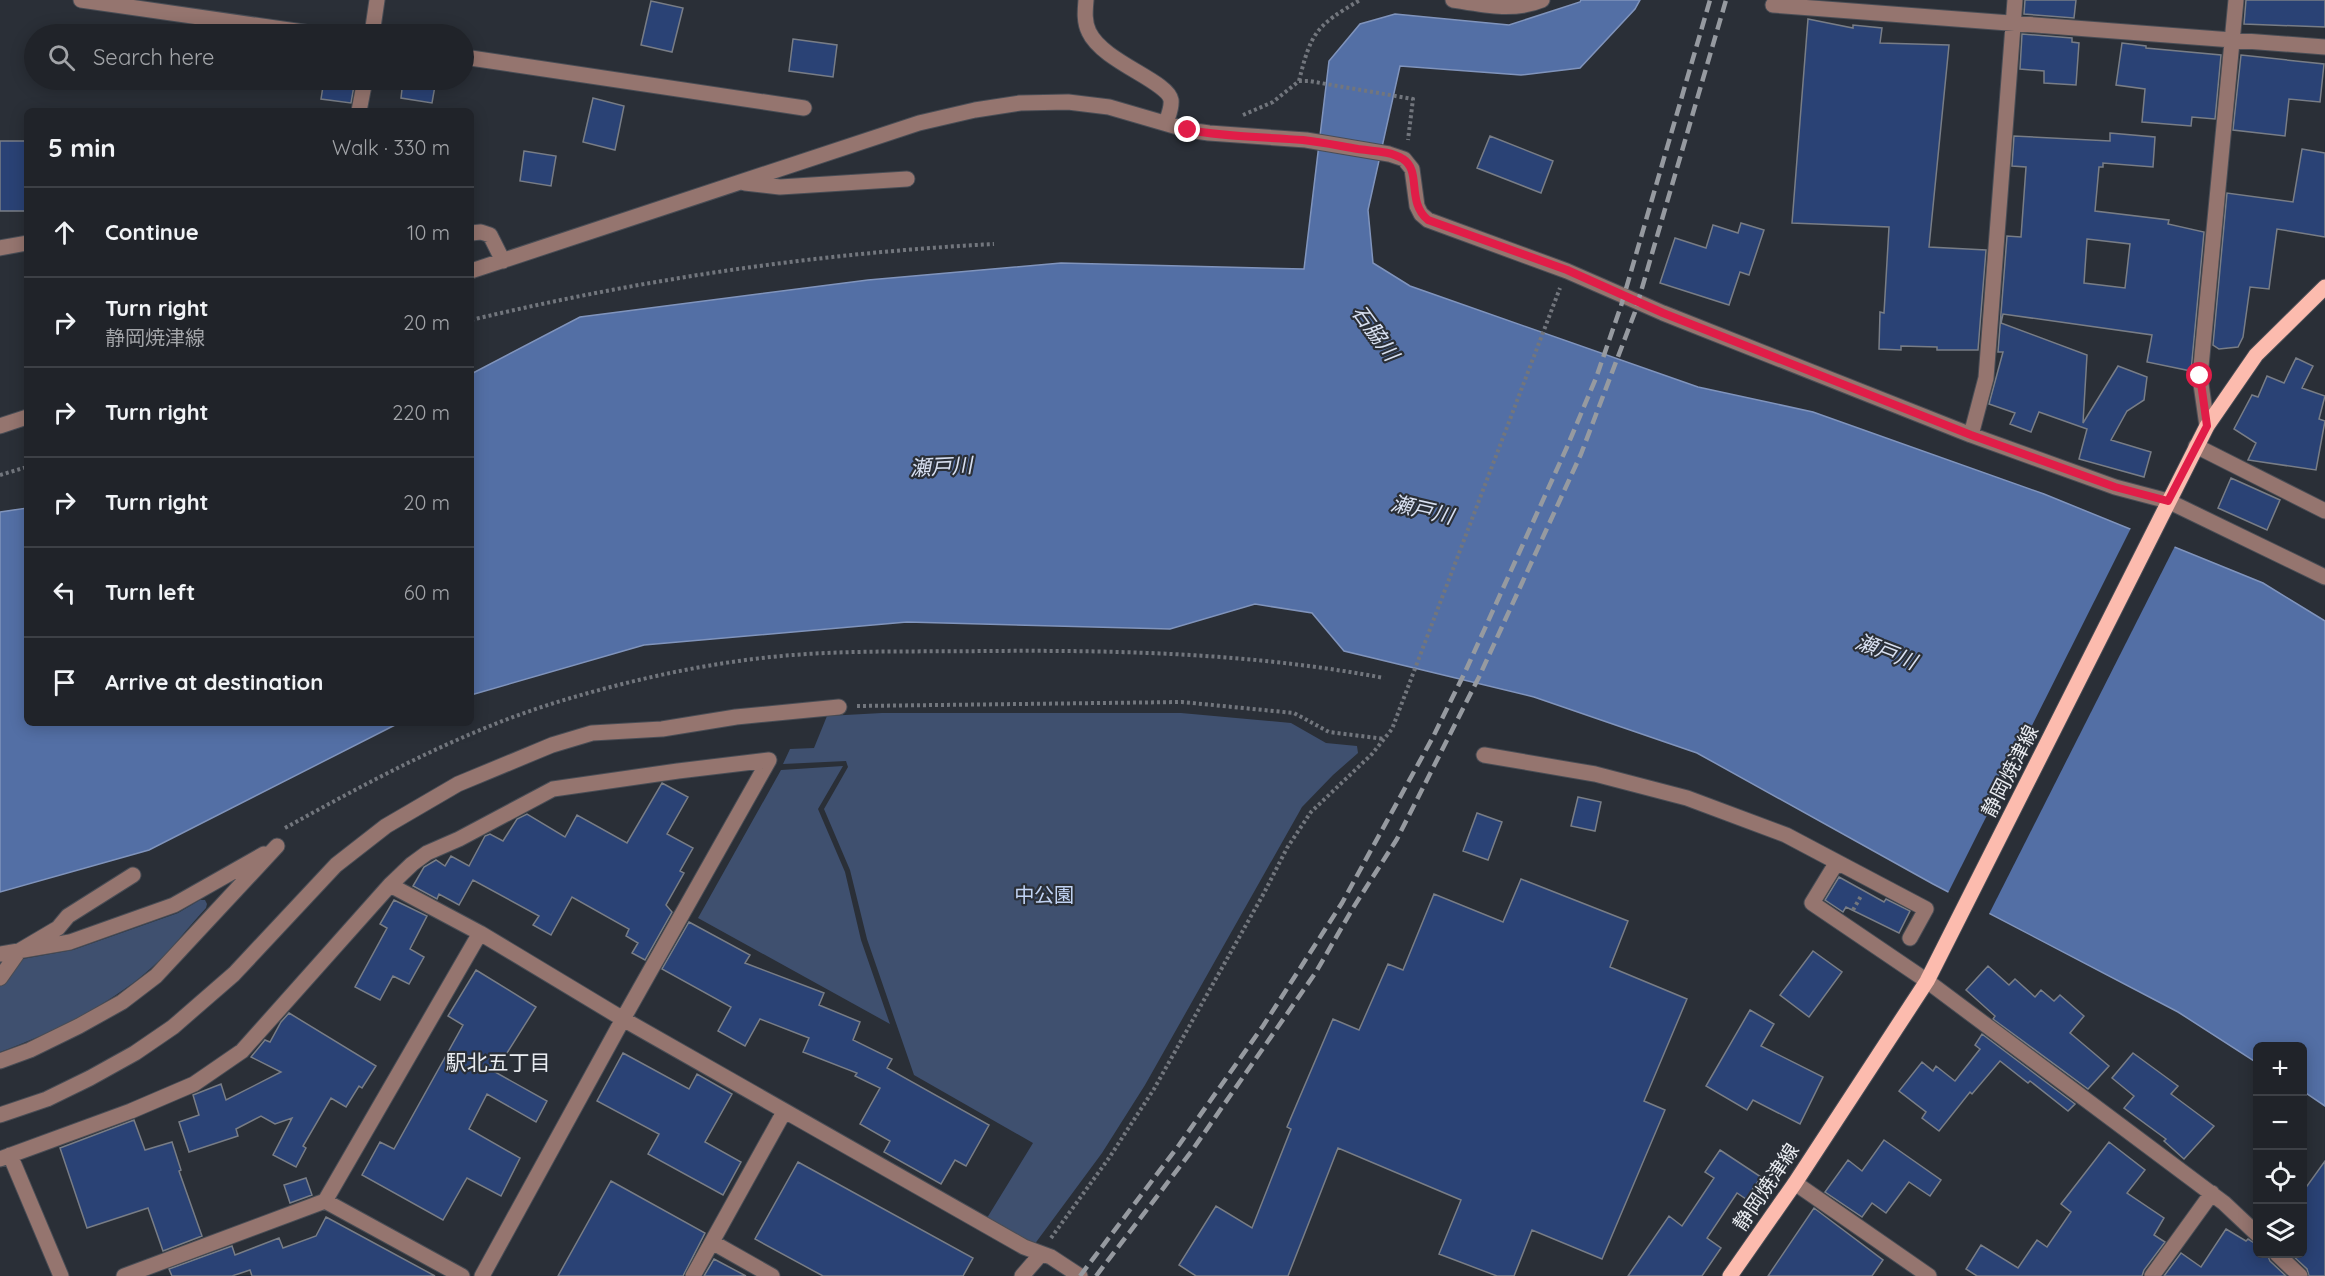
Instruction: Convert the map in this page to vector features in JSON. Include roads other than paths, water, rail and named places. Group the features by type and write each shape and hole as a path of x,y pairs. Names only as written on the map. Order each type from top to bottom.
{"main road":[{"name":"静岡焼津線","path":"1730,1276 1795,1183 1928,981 2207,426 2256,355 2325,287"}],"street":[{"path":"81,0 248,24"},
{"path":"373,24 377,0"},
{"path":"1086,0 1085,18 1090,34 1100,47 1134,72 1167,90 1171,98 1171,107 1166,123"},
{"path":"1453,0 1501,7 1528,6 1542,0"},
{"path":"1971,435 1986,378 2015,0"},
{"path":"2207,426 2200,376 2236,0"},
{"path":"1773,5 2232,38 2325,47"},
{"path":"474,58 804,108"},
{"path":"359,108 362,90"},
{"path":"474,270 919,123 975,110 1020,103 1068,102 1108,107 1209,134 1306,140 1389,154 1404,159 1412,169 1416,206 1428,220 1567,270 1663,313 1971,435 2115,487 2168,501 2325,577"},
{"path":"741,182 780,187 907,179"},
{"path":"474,233 481,232 490,236 503,261"},
{"path":"0,248 24,244"},
{"path":"0,426 24,418"},
{"path":"2196,446 2325,512"},
{"path":"0,1115 47,1099 90,1078 135,1053 173,1027 234,974 336,865 386,826 458,784 552,745 592,733 662,729 736,717 839,707"},
{"path":"1484,755 1595,774 1687,798 1786,834 1926,909 1910,938"},
{"path":"62,1276 5,1157 131,1111 194,1084 242,1051 390,885 412,864 553,789 769,760 622,1019 482,1276"},
{"path":"0,954 70,942 174,905 277,846 156,976 122,1002 79,1026 30,1050 0,1061"},
{"path":"1837,862 1812,903 1928,981 2212,1193 2253,1230"},
{"path":"0,978 19,951 58,928 68,916 134,875"},
{"path":"390,885 480,933 622,1019 784,1112 1023,1247 1051,1257 1080,1276"},
{"path":"124,1276 325,1201 480,933"},
{"path":"693,1276 784,1112"},
{"path":"1795,1183 1929,1276"},
{"path":"2152,1276 2212,1193"},
{"path":"325,1201 462,1276"},
{"path":"712,1242 772,1276"},
{"path":"1022,1276 1041,1254"},
{"path":"2281,1258 2300,1276"}],"water":[{"path":"1581,0 1640,0 1635,9 1580,68 1521,75 1400,66 1368,210 1373,263 1410,286 1698,387 1813,412 2044,494 2263,583 2325,621 2325,1106 2307,1094 2307,1042 2253,1042 2253,1060 2178,1012 1933,884 1697,753 1534,697 1344,651 1312,613 1255,604 1170,629 907,622 644,645 474,694 474,372 580,317 868,280 1061,263 1304,269 1329,61 1360,24 1395,14 1509,25"},
{"path":"24,508 24,726 393,726 149,850 0,892 0,512"}],"railway":[{"path":"1080,1276 1179,1145 1263,1026 1342,903 1433,737 1466,670 1596,378 1621,306 1710,0"},
{"path":"1096,1276 1191,1152 1316,972 1397,839 1479,677 1581,454 1635,312 1726,0"}],"district":[{"name":"駅北五丁目","path":"498,1063"}],"water label":[{"name":"石脇川","path":"1375,333"},
{"name":"瀬戸川","path":"941,467"},
{"name":"瀬戸川","path":"1422,510"},
{"name":"瀬戸川","path":"1886,652"}],"park label":[{"name":"中公園","path":"1044,895"}]}
